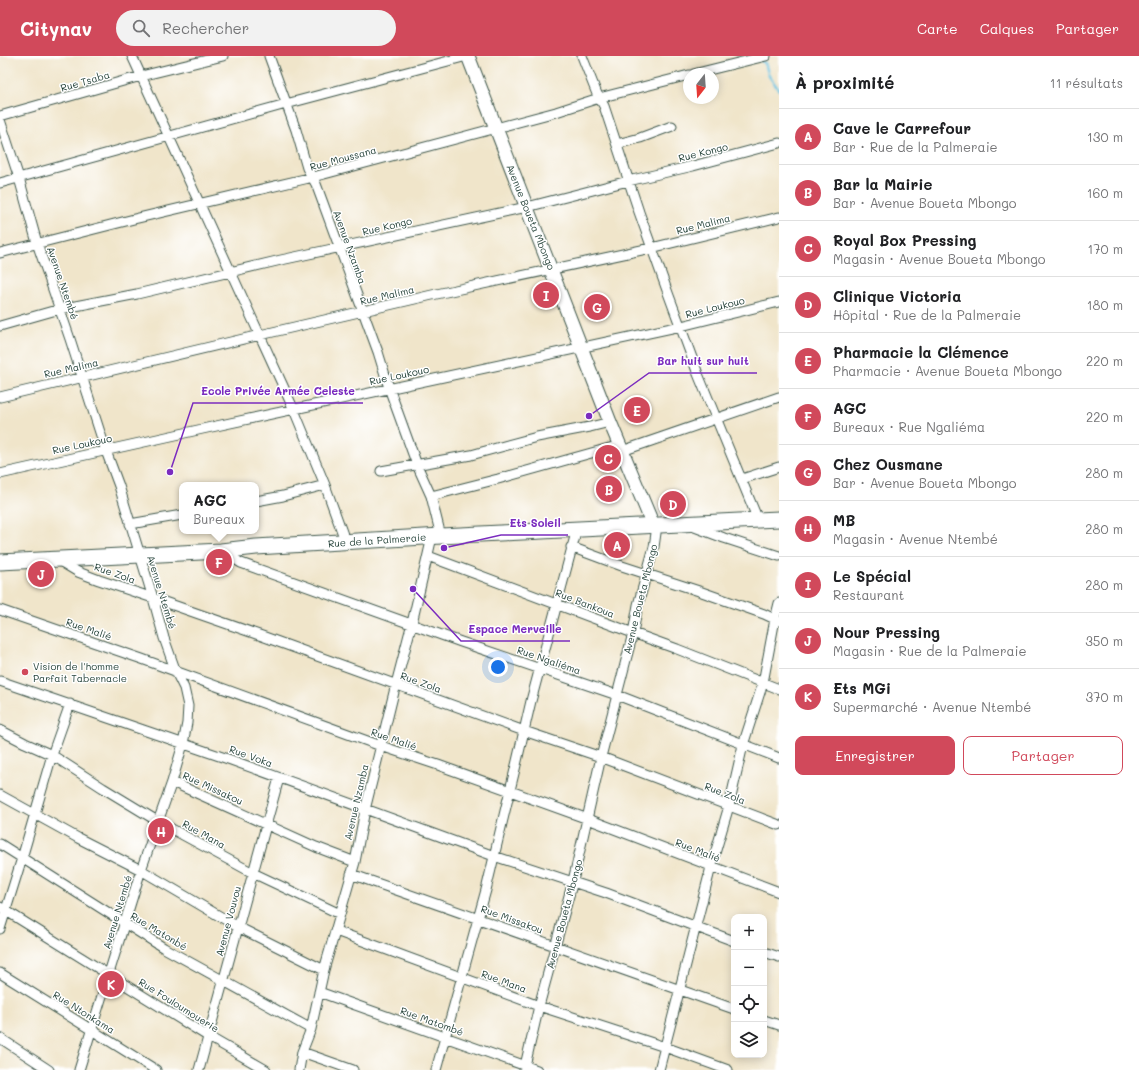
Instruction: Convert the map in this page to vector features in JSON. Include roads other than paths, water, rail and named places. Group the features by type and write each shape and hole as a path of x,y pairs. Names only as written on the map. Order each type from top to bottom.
{"main road":[{"name":"Rue de la Palmeraie","path":"0,562 779,519"}],"street":[{"path":"132,56 294,410 325,485 346,542"},
{"name":"Rue Tsaba","path":"0,116 141,76 223,56"},
{"name":"Avenue Nzamba","path":"269,56 296,130 307,168 313,177 340,248 417,465 431,496 436,537 428,556 365,810 354,862 324,970 311,1029 302,1052 299,1070"},
{"path":"0,183 467,56"},
{"name":"Avenue Boueta Mbongo","path":"467,56 552,269 610,422 656,533 654,548 646,574 633,633 601,757 573,881 539,1006 525,1068"},
{"path":"582,56 599,98 604,106 651,248 698,374 758,520"},
{"path":"717,68 766,56"},
{"name":"Rue Moussana","path":"0,253 134,219 313,177 556,112 599,98 683,77"},
{"name":"Avenue Ntembé","path":"0,120 19,178 37,243 119,486 164,638 176,672 184,688 188,706 183,744 172,782 141,870 110,975 91,1029 79,1070"},
{"path":"616,144 640,138 672,126"},
{"name":"Rue Kongo","path":"0,326 60,309 137,294 230,272 527,207 779,143"},
{"name":"Rue Malima","path":"0,397 260,335 651,248 779,217"},
{"name":"Rue Loukouo","path":"0,474 389,388 582,348 779,302"},
{"path":"431,496 621,448 716,419 779,397"},
{"path":"381,472 471,455 537,437 610,422"},
{"path":"742,479 779,467"},
{"path":"259,500 325,485"},
{"path":"130,524 179,516"},
{"path":"687,524 779,556"},
{"path":"436,1070 444,1036 478,918 540,668 577,529"},
{"path":"571,547 764,614 777,620"},
{"name":"Rue Ngaliéma","path":"221,551 241,563 617,695 779,758"},
{"name":"Rue Bankoua","path":"428,556 678,649 779,689"},
{"name":"Rue Zola","path":"56,559 78,572 99,580 601,757 779,825"},
{"path":"659,1070 711,867 729,806 743,745 763,683 777,620 779,603"},
{"name":"Rue Malié","path":"0,610 588,819 779,892"},
{"name":"Rue Voka","path":"0,681 70,704 279,778 494,856 573,881 731,940"},
{"path":"0,929 3,909 22,858 52,755 70,704"},
{"name":"Rue Mana","path":"0,730 24,743 52,755 159,822 253,873 340,914"},
{"name":"Avenue Vouvou","path":"199,1070 279,778"},
{"name":"Rue Missakou","path":"172,782 316,847 354,862"},
{"path":"0,795 35,815 141,870 238,926 324,970"},
{"name":"Rue Matonbé","path":"0,844 164,948 311,1029"},
{"name":"Rue Missakou","path":"350,874 731,1008"},
{"name":"Rue Fouloumouerie","path":"3,909 209,1037 266,1070"},
{"name":"Rue Mana","path":"336,931 539,1006 665,1047 728,1070"},
{"path":"767,953 779,958"},
{"name":"Rue Ntonkama","path":"0,973 156,1070"},
{"name":"Rue Matombé","path":"319,992 444,1036 525,1068 537,1070"},
{"path":"767,1021 779,1025"},
{"path":"0,1038 49,1070"},
{"path":"302,1052 353,1070"}],"waterway":[{"path":"761,61 765,63 769,76 779,90"}],"place":[{"name":"Le Spécial","path":"546,295"},
{"name":"Chez Ousmane","path":"597,307"},
{"name":"Pharmacie la Clémence","path":"637,410"},
{"name":"Bar huit sur huit","path":"589,416"},
{"name":"Royal Box Pressing","path":"608,458"},
{"name":"Ecole Privée Armée Celeste","path":"170,472"},
{"name":"Bar la Mairie","path":"609,489"},
{"name":"Clinique Victoria","path":"673,504"},
{"name":"Cave le Carrefour","path":"617,545"},
{"name":"Ets Soleil","path":"444,548"},
{"name":"AGC","path":"219,562"},
{"name":"Nour Pressing","path":"41,574"},
{"name":"Espace Merveille","path":"413,589"},
{"name":"Vision de l'homme Parfait Tabernacle","path":"25,672"},
{"name":"MB","path":"161,831"},
{"name":"Ets MGi","path":"111,984"}]}
